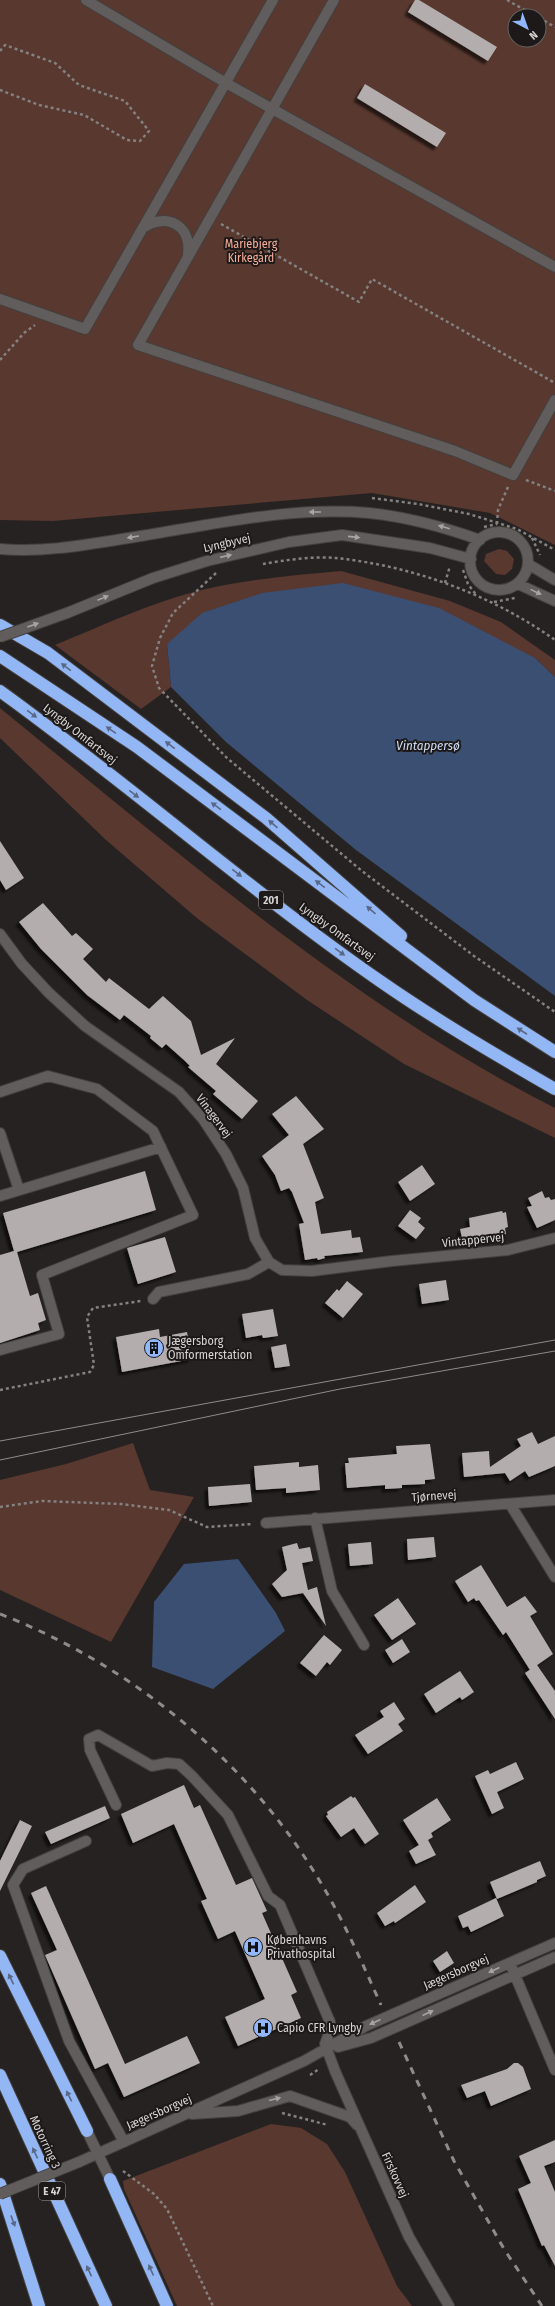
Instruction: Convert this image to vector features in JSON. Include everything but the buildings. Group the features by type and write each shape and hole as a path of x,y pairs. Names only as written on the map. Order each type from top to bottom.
{"highway":[{"path":"0,625 48,653 266,818 474,1000"},
{"name":"Lyngby Omfartsvej","path":"0,656 137,748 474,1000 555,1052"},
{"name":"Lyngby Omfartsvej","path":"0,691 46,724 295,919 380,981 469,1039 555,1089"},
{"path":"0,1956 87,2131"},
{"name":"Motorring 3","path":"0,2075 106,2306"},
{"path":"110,2179 167,2306"},
{"path":"0,2184 39,2306"}],"street":[{"path":"86,0 226,83 555,267"},
{"path":"0,299 85,329 273,0"},
{"path":"334,0 138,345 455,451 513,475 555,400"},
{"path":"138,236 143,229 154,222 167,221 176,224 183,230 189,246 184,263"},
{"name":"Lyngbyvej","path":"0,549 26,551 68,548 254,517 312,512 369,513 409,519 444,527 480,540"},
{"path":"496,533 513,536 525,548 528,564 525,575 518,584 510,588 500,590 482,584 471,569 471,559 476,545 480,540 496,533"},
{"name":"Lyngbyvej","path":"0,637 67,613 153,578 207,561 289,542 342,535 430,548 471,559"},
{"path":"528,564 555,580"},
{"path":"518,584 555,601"},
{"name":"Vinagervej","path":"0,934 22,964 50,994 86,1026 179,1092 203,1119 226,1154 243,1188 255,1238 269,1262"},
{"path":"0,1092 48,1076 97,1088 153,1131 193,1215 42,1275 60,1334 0,1350"},
{"path":"0,1133 19,1190"},
{"path":"0,1196 161,1147"},
{"name":"Vintappervej","path":"269,1262 282,1270 312,1271 392,1260 508,1250 555,1238"},
{"path":"153,1299 160,1292 248,1274 269,1262"},
{"name":"Tjørnevej","path":"266,1523 555,1500"},
{"path":"510,1504 555,1577"},
{"path":"315,1518 332,1591 364,1645"},
{"path":"116,1805 90,1750 89,1739 98,1735 152,1766 167,1763 179,1764 228,1815 268,1896 280,1905 330,2022 330,2033 325,2044 326,2050"},
{"path":"86,1841 23,1869 12,1885 70,2041 124,2142"},
{"name":"Jægersborgvej","path":"0,2194 79,2162 184,2115 326,2050 366,2026 555,1943"},
{"name":"Jægersborgvej","path":"326,2050 371,2038 555,1957"},
{"path":"510,1962 555,2070"},
{"name":"Firskovvej","path":"326,2050 409,2237 449,2306"},
{"path":"184,2115 238,2111 274,2099 293,2096 350,2117 360,2128"},
{"path":"87,2131 110,2179"}],"path":[{"path":"507,0 521,8"},
{"path":"0,51 5,45 55,63 79,85 125,100 149,131 140,141 127,140 84,115 40,105 0,90"},
{"path":"210,218 359,302 372,280 555,383"},
{"path":"0,360 24,333 49,316"},
{"path":"555,491 513,475 498,510 498,524 517,529 555,550"},
{"path":"256,565 334,558 376,564 445,583 493,602 537,627 555,640"},
{"path":"206,574 219,570 173,613 160,638 152,666 159,688 227,758 362,871 474,956 555,1012"},
{"path":"0,1390 90,1372 94,1365 87,1317 93,1308 153,1299"},
{"path":"0,1507 42,1501 121,1504 169,1510 207,1526 266,1523"},
{"path":"288,2114 299,2080 318,2071 326,2050"},
{"path":"278,2113 288,2114 319,2124 333,2126"},
{"path":"97,2154 154,2194 167,2209 213,2306"}],"green space":[{"name":"Mariebjerg Kirkegård","path":"0,0 555,0 555,545 490,513 372,493 53,521 0,520"},
{"path":"499,549 507,551 514,559 512,569 505,575 496,574 484,561 486,554"},
{"path":"341,571 450,601 501,622 555,660 555,677 535,658 167,644 171,687 141,709 55,645 143,609 197,591 268,578"},
{"path":"0,708 199,870 267,923 337,974 408,1022 480,1067 555,1108 555,1138 404,1064 307,1000 198,919 106,840 0,738"},
{"path":"133,1443 150,1490 194,1497 111,1642 0,1590 0,1480 66,1464"},
{"path":"271,2124 301,2128 327,2144 345,2172 397,2286 412,2306 177,2306 124,2189 123,2181"}],"water":[{"name":"Vintappersø","path":"343,583 439,608 535,658 555,677 555,996 356,850 226,742 171,687 167,644 202,613 262,593"},
{"path":"238,1559 276,1613 285,1631 213,1689 152,1667 154,1602 184,1564"}],"tram line":[{"path":"0,1441 555,1340"},
{"path":"0,1460 340,1389 555,1351"}],"railway":[{"path":"0,1614 47,1634 92,1658 135,1686 176,1716 214,1750 250,1786 282,1825 321,1883 349,1934 381,2005"},
{"path":"399,2042 454,2161 504,2249 542,2306"}],"place":[{"name":"Jægersborg Omformerstation","path":"154,1348"},
{"name":"Københavns Privathospital","path":"253,1947"},
{"name":"Capio CFR Lyngby","path":"263,2028"}]}
